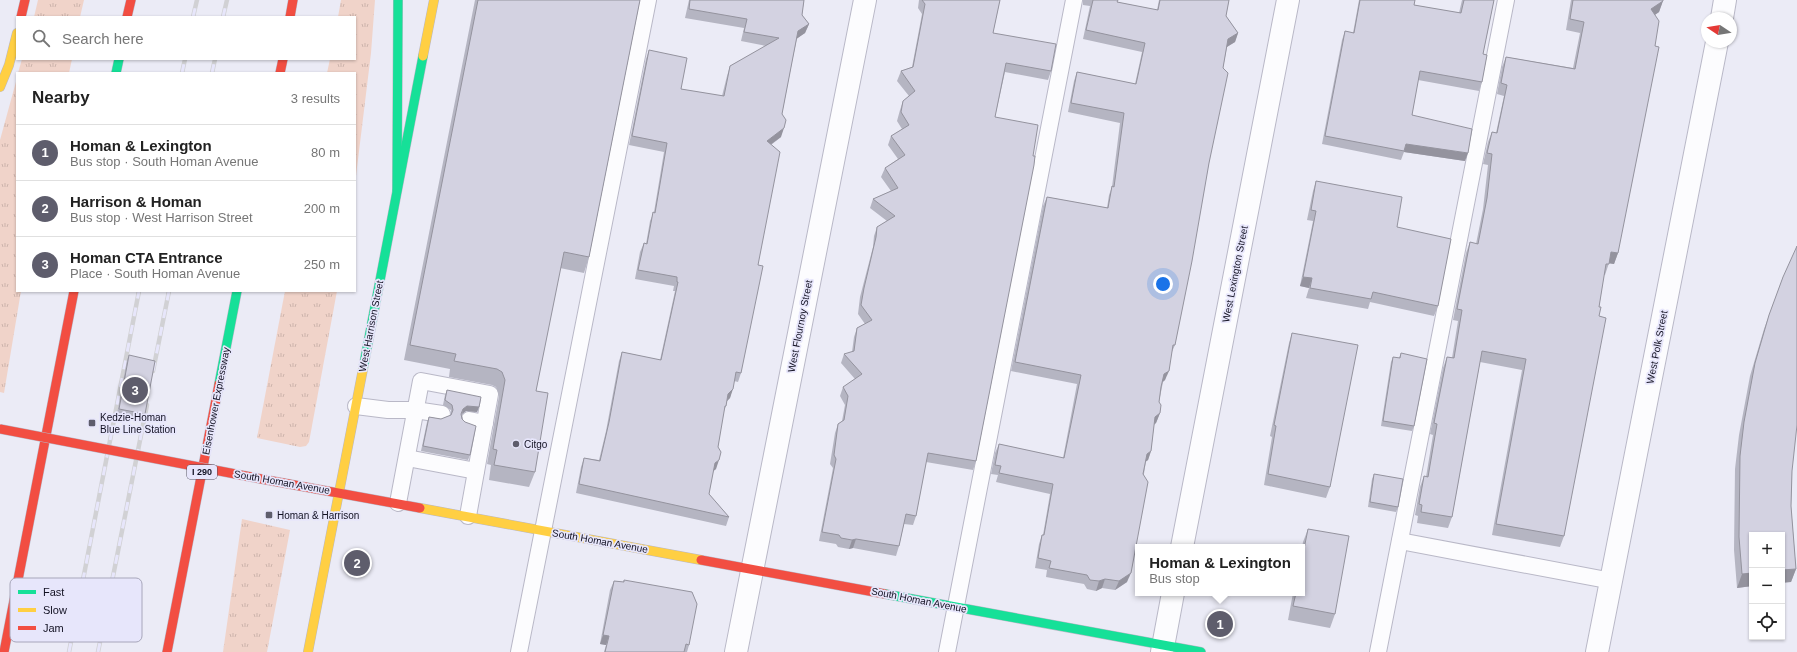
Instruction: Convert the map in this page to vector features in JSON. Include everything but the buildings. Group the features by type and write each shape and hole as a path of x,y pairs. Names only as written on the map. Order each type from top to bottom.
{"main road":[{"path":"22,16 25,0"},
{"path":"127,16 131,0"},
{"path":"290,16 293,0"},
{"path":"397,190 398,0"},
{"name":"West Harrison Street","path":"308,652 434,0"},
{"path":"0,87 16,37"},
{"path":"116,72 119,60"},
{"path":"280,72 282,60"},
{"path":"18,578 74,292"},
{"name":"Eisenhower Expressway","path":"167,652 238,292"},
{"name":"South Homan Avenue","path":"0,429 251,477 339,492 956,607 1162,649 1200,652"},
{"path":"4,652 10,621"}],"street":[{"name":"West Flournoy Street","path":"736,652 865,0"},
{"name":"West Lexington Street","path":"1183,544 1288,0"},
{"path":"1723,12 1725,0"},
{"name":"West Polk Street","path":"1597,652 1716,48"},
{"path":"1162,649 1172,596"}],"lane":[{"path":"519,652 648,0"},
{"path":"947,652 1074,0"},
{"path":"1378,652 1506,0"},
{"path":"398,503 421,381 490,394 468,516"},
{"path":"356,406 388,410 415,410 442,414"},
{"path":"469,420 485,423"},
{"path":"407,458 476,471"},
{"path":"1400,541 1612,581"}],"green space":[{"path":"38,0 84,0 80,16 34,16"},
{"path":"341,0 375,0 371,53 356,176 356,72 327,72 330,60 356,60 356,16 338,16"},
{"path":"22,60 72,60 69,72 18,72"},
{"path":"16,82 16,292 21,292 4,393 0,392 0,140"},
{"path":"285,292 337,292 309,442 306,446 300,447 257,438"},
{"path":"242,519 290,530 267,652 223,652"}],"railway":[{"path":"193,16 197,0"},
{"path":"223,16 227,0"},
{"path":"182,72 185,60"},
{"path":"212,72 215,60"},
{"path":"83,578 139,292"},
{"path":"153,371 169,292"},
{"path":"113,578 147,405"},
{"path":"69,652 71,642"},
{"path":"98,652 100,642"}],"traffic: fast":[{"path":"397,190 398,0"},
{"path":"363,369 423,56"},
{"path":"116,72 119,60"},
{"path":"219,384 237,292"},
{"path":"885,594 1201,652"}],"traffic: slow":[{"path":"423,56 434,0"},
{"path":"0,87 9,65 16,37"},
{"path":"308,652 363,369"},
{"path":"420,508 701,560"}],"traffic: jam":[{"path":"21,16 25,0"},
{"path":"127,16 131,0"},
{"path":"290,16 293,0"},
{"path":"280,72 283,60"},
{"path":"18,578 74,292"},
{"path":"167,652 219,384"},
{"path":"0,429 251,477"},
{"path":"251,477 420,508"},
{"path":"701,560 885,594"},
{"path":"4,652 10,621"}],"place":[{"name":"Homan CTA Entrance","path":"135,390"},
{"name":"Kedzie-Homan Blue Line Station","path":"92,423"},
{"name":"Citgo","path":"516,444"},
{"name":"Homan & Harrison","path":"269,515"},
{"name":"Harrison & Homan","path":"357,563"},
{"name":"Homan & Lexington","path":"1220,624"}]}
